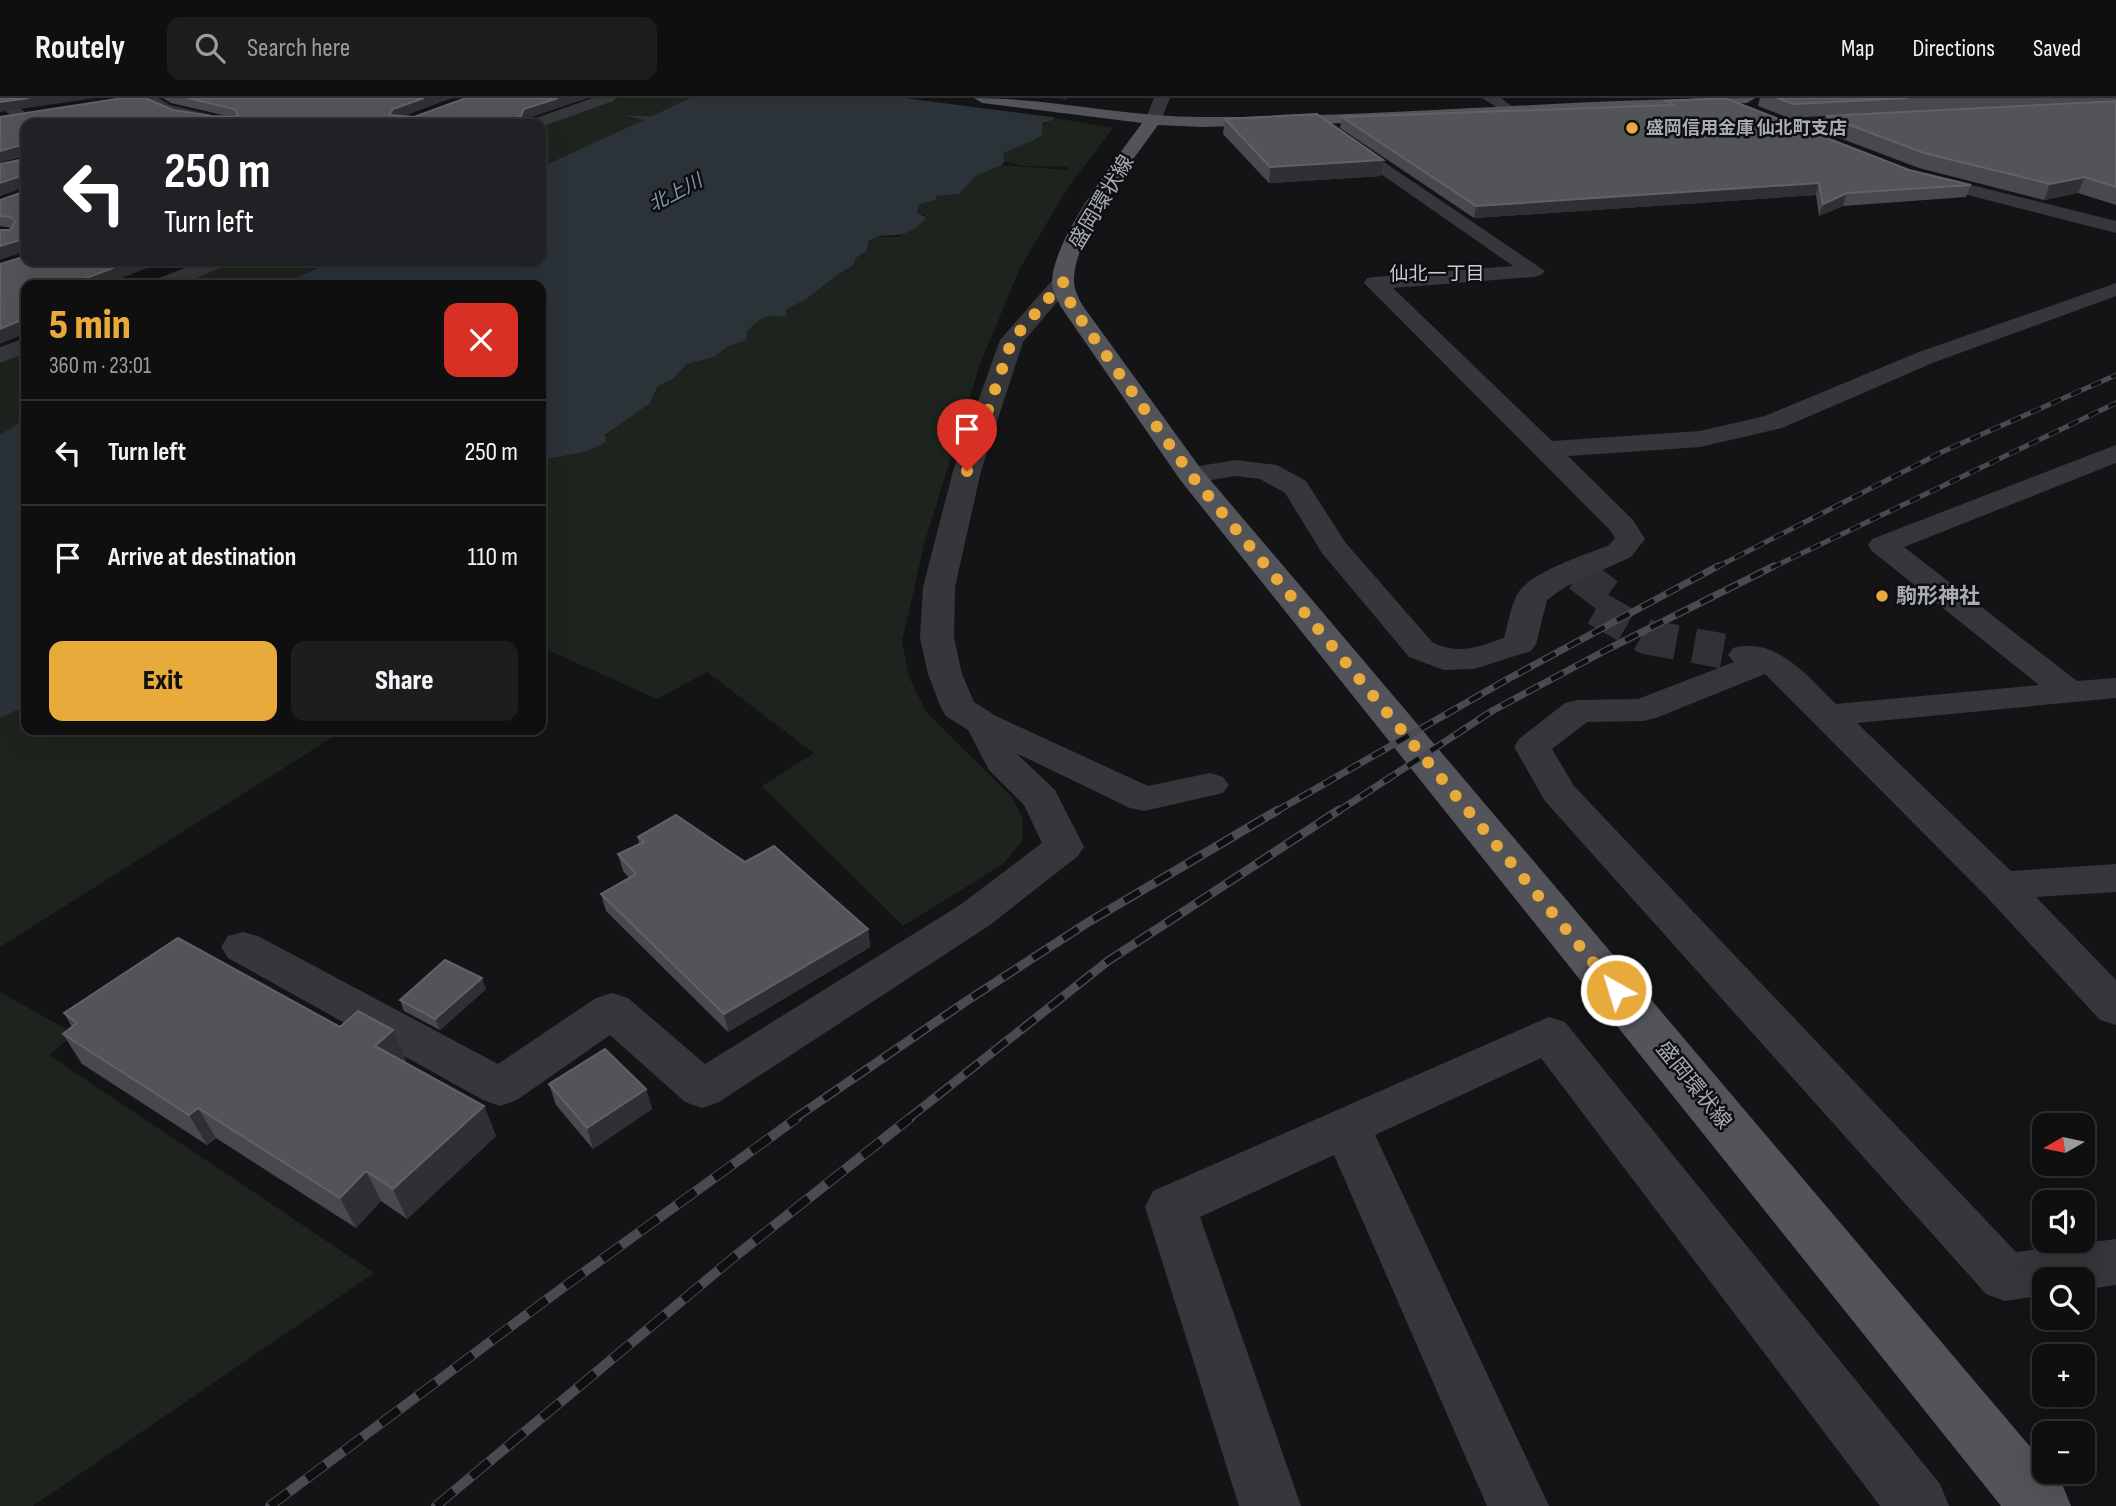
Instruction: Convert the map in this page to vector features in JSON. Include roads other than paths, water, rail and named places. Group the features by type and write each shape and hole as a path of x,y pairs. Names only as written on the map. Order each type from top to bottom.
{"main road":[{"path":"982,98 1153,120 1202,122 1747,98"},
{"name":"盛岡環状線","path":"1153,120 1107,182 1067,260 1063,282 1072,307 1191,475 2040,1506"}],"street":[{"path":"546,119 608,98"},
{"path":"1153,120 1162,98"},
{"path":"1490,98 1509,110"},
{"path":"139,99 165,109 209,119"},
{"path":"1712,99 1816,139"},
{"path":"0,100 24,119"},
{"path":"32,119 49,113"},
{"path":"1191,475 1236,468 1267,471 1296,487 1333,547 1421,650 1444,660 1474,659 1519,644 1532,596 1553,580 1612,561 1630,539 1623,526 1375,283 1534,271 1314,118"},
{"path":"1769,120 1893,119"},
{"path":"0,120 21,121"},
{"path":"1900,171 1971,192 2116,226"},
{"path":"174,280 208,266"},
{"path":"1063,282 1012,340 967,471 939,587 937,638 945,674 959,708 983,724 1144,799 1210,785"},
{"path":"1544,450 1700,439 1773,422 1927,357 2116,289"},
{"path":"0,356 21,347"},
{"path":"2068,691 1883,545 2116,453"},
{"path":"1723,651 1770,660 2001,886 2116,1008"},
{"path":"1770,660 1643,710 1578,710 1532,747 1559,793 2005,1277 2116,1262"},
{"path":"1828,715 2116,688"},
{"path":"243,947 500,1087 612,1010 702,1089 975,915 1064,847 1041,799 1002,762 983,724"},
{"path":"2001,886 2116,878"},
{"path":"1270,1506 1171,1207 1549,1034 1918,1506"},
{"path":"1347,1127 1518,1506"}],"water":[{"name":"北上川","path":"690,98 1067,98 1053,120 1043,123 1042,135 1003,153 1005,161 1002,165 976,176 959,194 936,196 936,200 920,204 917,212 926,218 917,226 909,232 875,237 869,241 867,250 855,259 854,265 808,298 786,310 786,317 763,318 746,333 747,340 729,346 714,357 687,364 674,378 658,386 650,403 605,435 606,442 585,452 546,459 546,280 291,280 323,266 546,266 546,165 644,120 624,116 652,116"},
{"path":"21,421 21,708 0,718 0,435"}],"tunnel":[{"path":"1604,571 1582,600 1647,637 1723,651"}],"railway":[{"path":"1715,568 1944,451 2116,375"},
{"path":"1771,568 2116,403"},
{"path":"1275,812 1506,680 1718,566"},
{"path":"1337,812 1492,711 1774,566"},
{"path":"794,1119 965,1002 1090,921 1278,810"},
{"path":"908,1119 1108,961 1339,810"},
{"path":"270,1506 565,1286 797,1118"},
{"path":"436,1506 733,1258 910,1118"}],"place":[{"name":"盛岡信用金庫 仙北町支店","path":"1632,128"},
{"name":"駒形神社","path":"1882,596"}],"district":[{"name":"仙北一丁目","path":"1437,273"}]}
